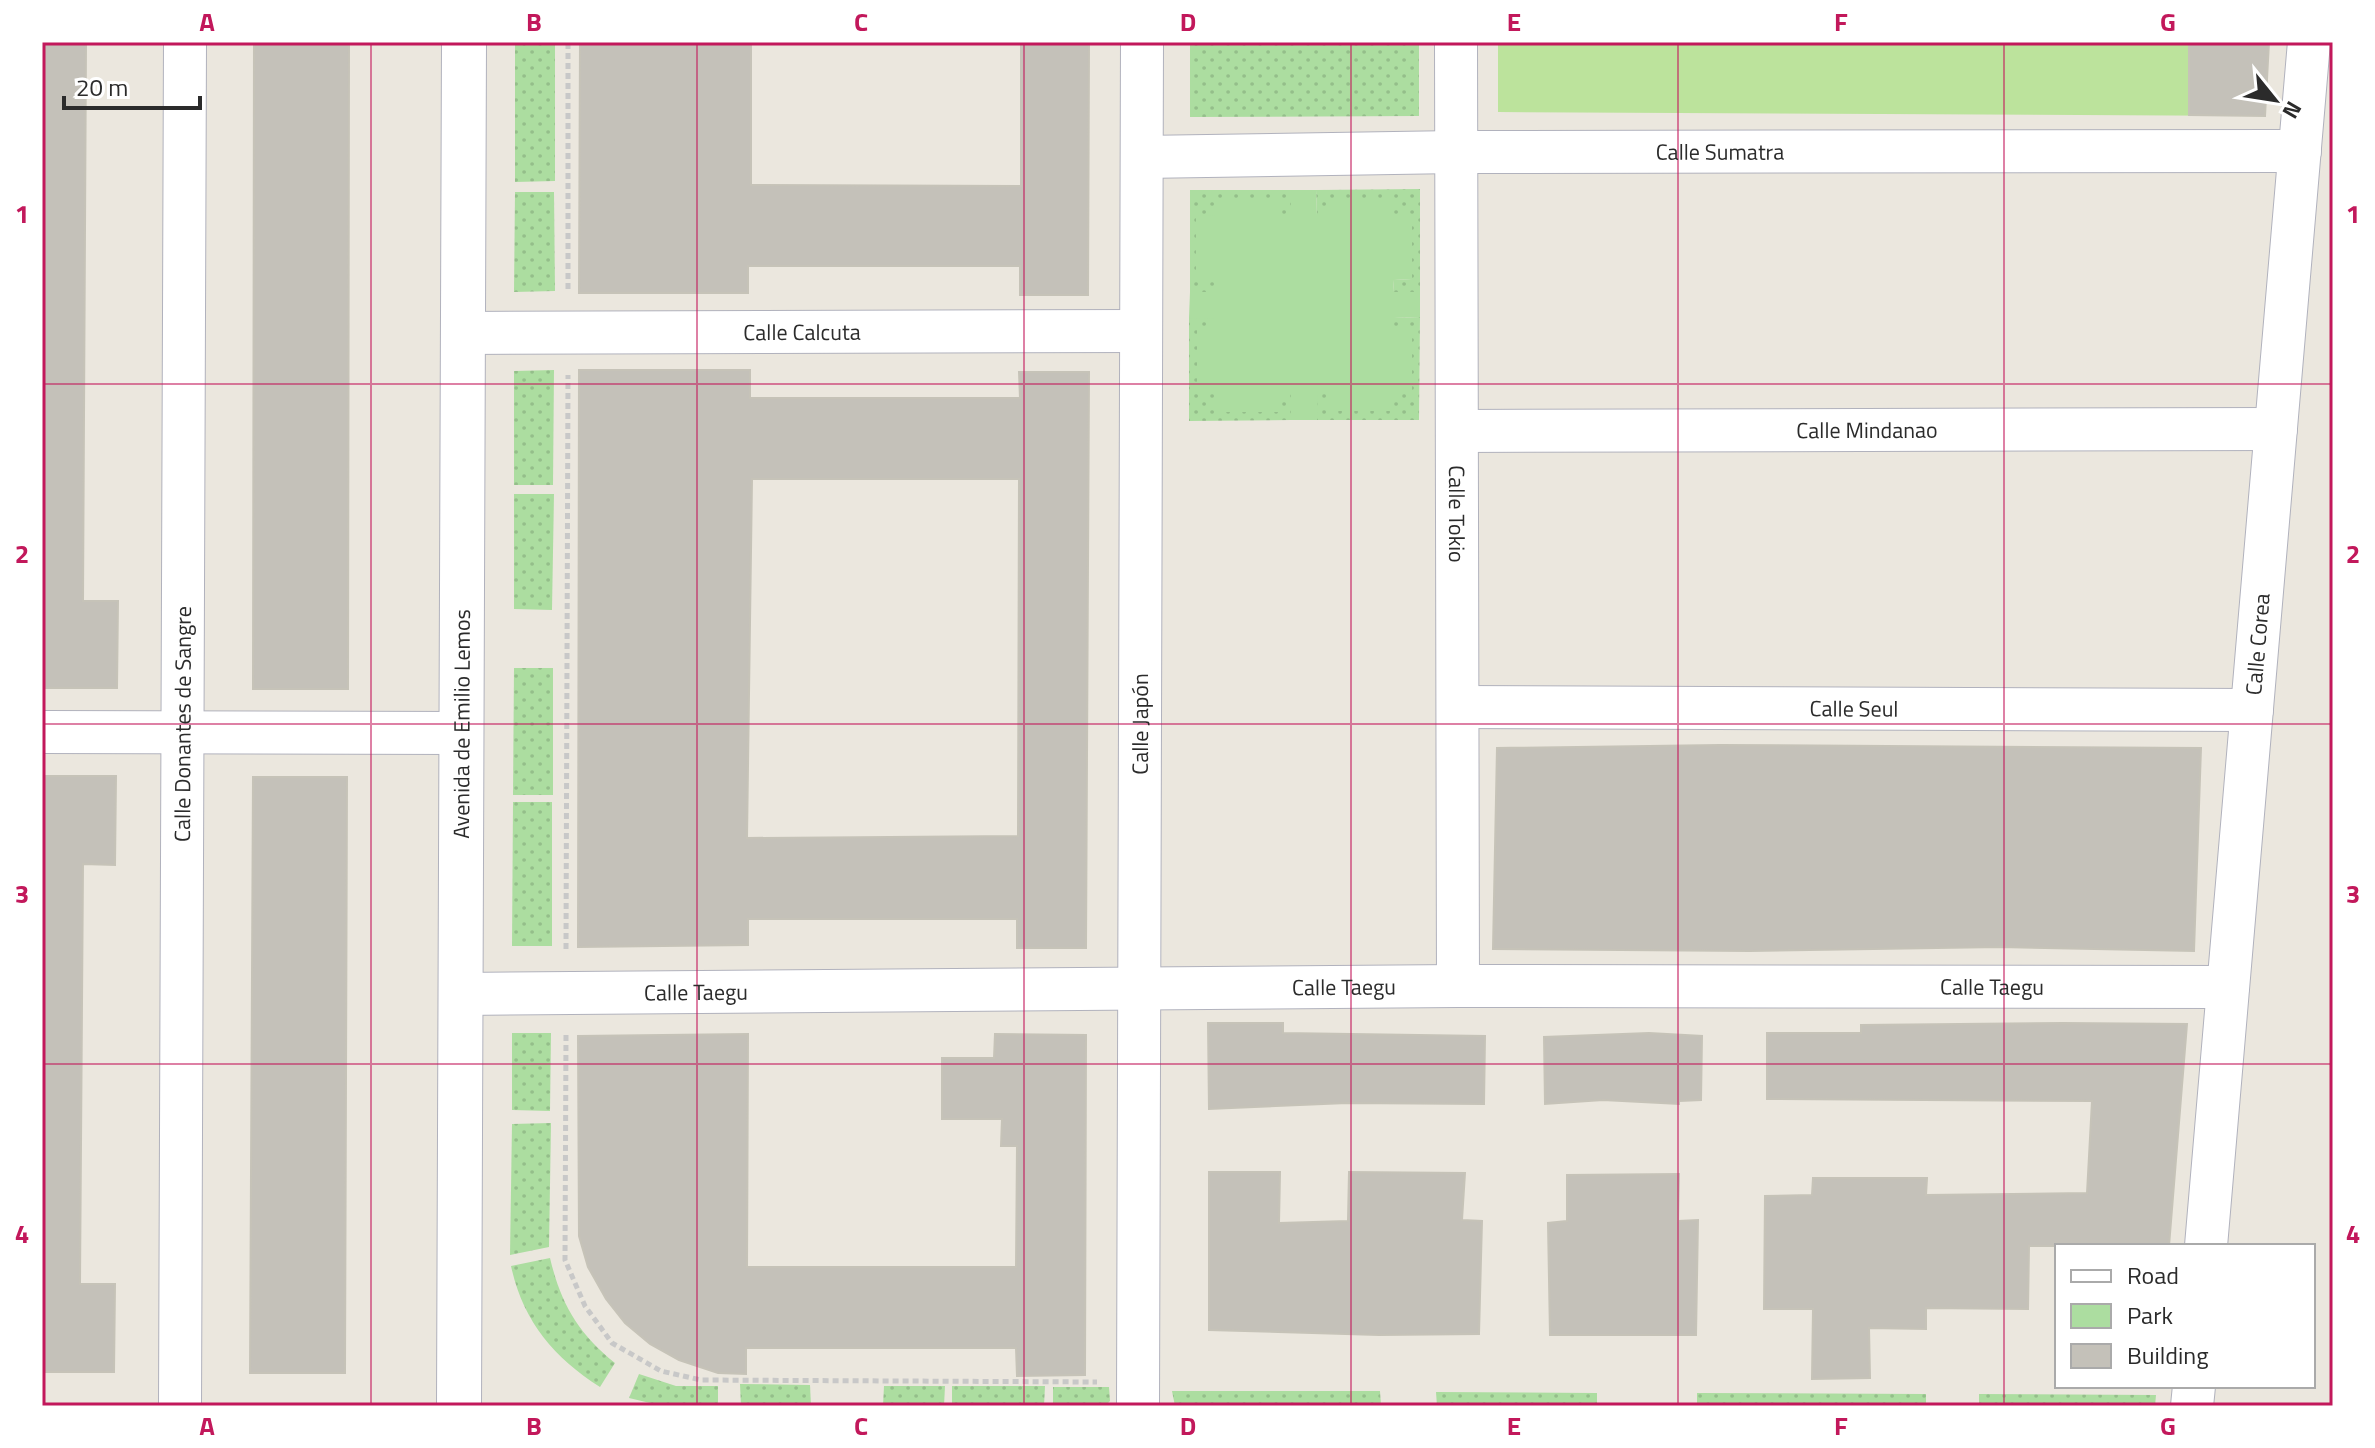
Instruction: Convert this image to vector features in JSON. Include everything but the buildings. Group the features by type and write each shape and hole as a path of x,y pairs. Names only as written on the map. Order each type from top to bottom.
{"street":[{"name":"Calle Donantes de Sangre","path":"180,1406 185,42"},
{"name":"Avenida de Emilio Lemos","path":"459,1406 464,42"},
{"name":"Calle Japón","path":"1138,1406 1142,42"},
{"name":"Calle Tokio","path":"1456,42 1458,986"},
{"name":"Calle Corea","path":"2206,1244 2309,42"},
{"name":"Calle Sumatra","path":"1142,157 1456,152 2300,151"},
{"name":"Calle Calcuta","path":"462,333 1141,331"},
{"name":"Calle Mindanao","path":"1457,431 2276,429"},
{"name":"Calle Seul","path":"1458,707 2252,710"},
{"path":"42,732 461,733"},
{"name":"Calle Taegu","path":"460,994 1458,986 2228,987"}],"path":[{"path":"568,42 565,1260 585,1306 612,1343 661,1371 701,1380 1101,1382 1101,1366"}],"green space":[{"path":"515,42 555,42 555,181 515,182"},
{"path":"1190,42 1419,42 1419,116 1190,117"},
{"path":"1498,42 2269,42 2265,116 1498,112"},
{"path":"1420,189 1420,292 1393,292 1394,280 1412,279 1412,217 1394,216 1330,198 1329,216 1317,215 1316,190"},
{"path":"1190,190 1291,190 1292,215 1279,216 1278,198 1216,198 1215,216 1196,280 1215,280 1215,292 1190,292"},
{"path":"1291,190 1316,190 1317,215 1329,215 1329,198 1394,198 1394,216 1412,216 1412,279 1394,280 1393,292 1420,292 1420,317 1394,318 1394,330 1412,330 1412,394 1394,394 1394,411 1329,411 1329,394 1318,394 1317,420 1291,420 1291,394 1278,394 1278,412 1215,412 1215,394 1197,394 1197,330 1215,330 1215,319 1189,318 1190,292 1215,292 1215,280 1196,280 1196,216 1215,215 1215,198 1279,198 1279,215 1291,215"},
{"path":"515,192 554,192 555,291 514,292"},
{"path":"1420,317 1419,420 1317,420 1317,394 1329,394 1329,411 1394,411 1394,393 1412,330 1394,330 1394,318"},
{"path":"1189,318 1215,318 1215,330 1197,331 1215,394 1215,411 1278,412 1278,394 1291,394 1291,420 1189,421"},
{"path":"554,370 553,485 514,485 514,371"},
{"path":"514,494 554,494 552,610 514,609"},
{"path":"514,668 553,668 553,795 513,795"},
{"path":"513,802 552,802 552,946 512,946"},
{"path":"512,1033 551,1033 550,1111 512,1110"},
{"path":"551,1123 549,1247 510,1255 512,1124"},
{"path":"550,1258 566,1304 581,1329 615,1363 600,1387 568,1363 542,1336 516,1286 511,1266"},
{"path":"639,1374 676,1386 718,1386 718,1406 650,1403 629,1398"},
{"path":"740,1384 810,1385 811,1406 741,1406"},
{"path":"884,1386 945,1386 944,1406 883,1406"},
{"path":"952,1386 1045,1386 1044,1406 952,1406"},
{"path":"1053,1387 1109,1387 1110,1401 1105,1406 1053,1406"},
{"path":"1172,1391 1380,1391 1381,1406 1175,1406"},
{"path":"1436,1392 1597,1393 1597,1406 1437,1406"},
{"path":"1697,1393 1926,1394 1926,1406 1697,1406"},
{"path":"1979,1394 2156,1395 2155,1406 1979,1406"}],"water":[{"path":"1808,42 2032,42 2032,45 1807,45"}]}
